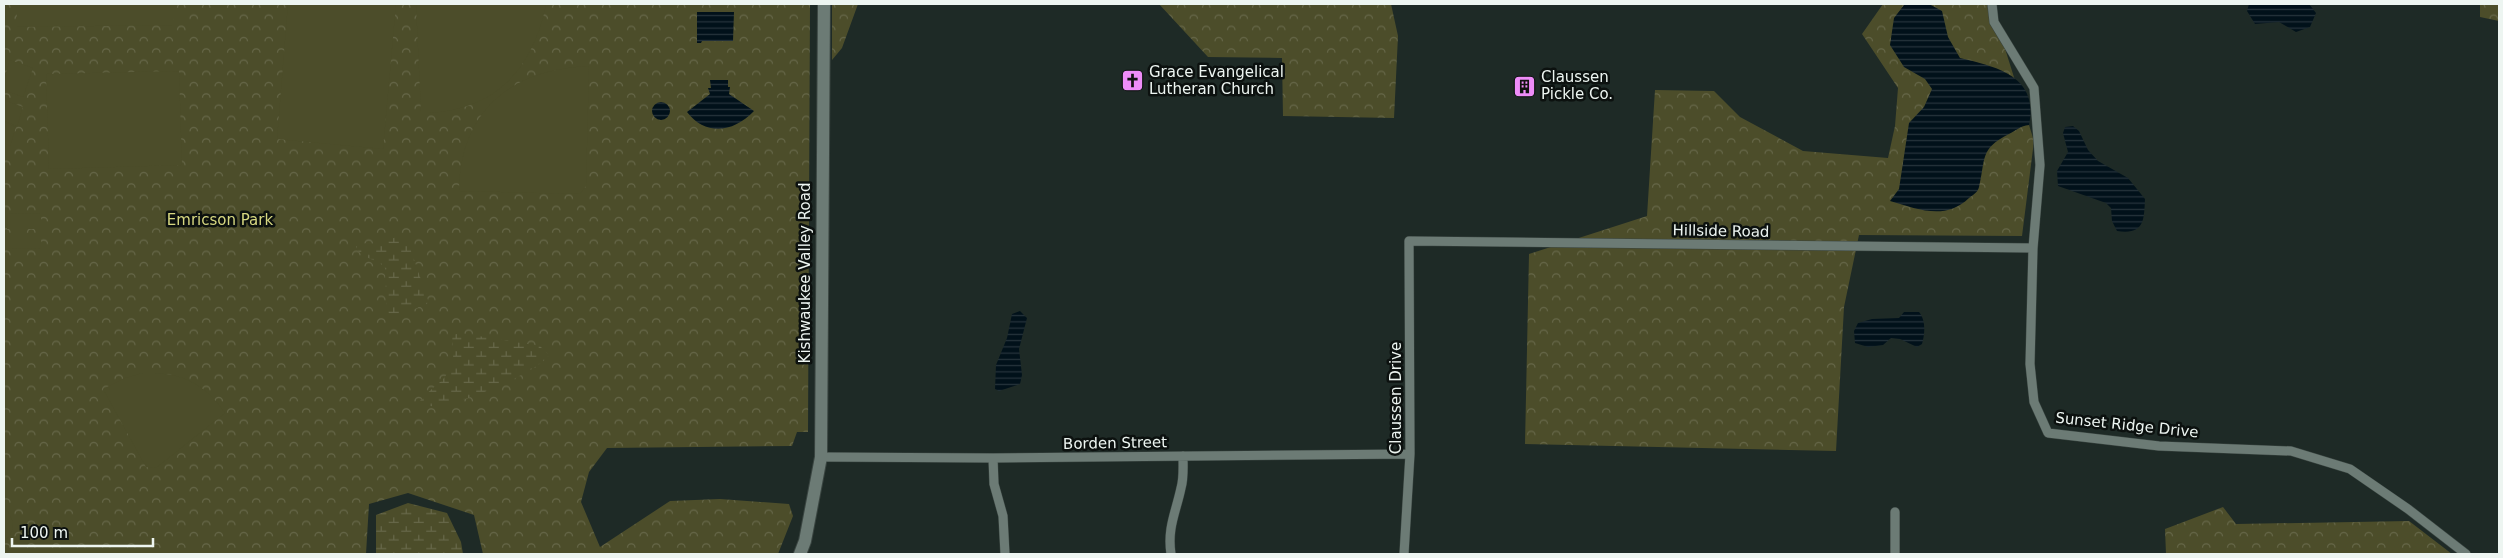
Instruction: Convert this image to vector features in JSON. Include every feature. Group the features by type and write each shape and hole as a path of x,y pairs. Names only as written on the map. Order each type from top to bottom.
{"street":[{"name":"Kishwaukee Valley Road","path":"800,554 805,541 820,457 824,4"},
{"name":"Sunset Ridge Drive","path":"1992,4 1994,22 2034,88 2040,165 2033,248 2030,364 2034,402 2048,433 2159,446 2291,450 2350,469 2408,509 2466,554"},
{"name":"Hillside Road","path":"1409,241 2033,248"},
{"name":"Claussen Drive","path":"1404,554 1410,454 1409,241"},
{"name":"Borden Street","path":"820,457 993,458 1410,454"},
{"path":"1170,554 1169,542 1173,513 1182,487 1183,456"},
{"path":"993,458 994,484 1003,516 1005,554"},
{"path":"1895,512 1895,554"}],"green space":[{"name":"Emricson Park","path":"4,4 810,4 808,432 797,432 792,446 607,448 589,472 581,502 600,547 670,501 720,499 789,504 793,516 778,554 483,554 474,515 408,493 369,504 366,554 4,554"},
{"path":"17,4 173,4 173,25 17,27"},
{"path":"288,4 396,4 383,149 277,139"},
{"path":"416,4 546,5 540,29 531,50 519,69 505,84 469,106 446,111 421,113"},
{"path":"832,4 858,4 842,48 832,60"},
{"path":"1159,4 1391,4 1398,36 1394,118 1283,116 1282,58 1208,57"},
{"path":"1883,4 1991,4 2034,141 2022,236 1859,235 1844,307 1836,451 1525,444 1529,254 1647,216 1655,90 1714,91 1740,117 1803,151 1888,158 1895,126 1898,88 1862,34"},
{"path":"2480,4 2499,4 2499,21 2480,17"},
{"path":"10,60 33,68 23,97 4,90 4,79"},
{"path":"589,66 586,186 580,194 459,191 462,162 469,138 480,117 496,99 514,86 536,75 561,69"},
{"path":"179,71 182,165 49,169 46,74"},
{"path":"4,100 23,107 17,126 4,121"},
{"path":"4,122 16,127 10,146 4,143"},
{"path":"8,213 41,214 41,229 7,229"},
{"path":"7,233 41,233 41,249 7,248"},
{"path":"399,236 407,239 428,300 427,304 387,320 385,268 378,262 360,253 356,245 378,244"},
{"path":"460,333 540,346 549,355 530,370 497,387 446,405 432,406 421,404 420,401 425,395 448,373 453,359 453,335"},
{"path":"143,373 168,374 190,381 200,386 209,394 225,413 156,468 146,467 103,389 125,378"},
{"path":"408,503 447,513 461,542 463,554 376,554 376,515"},
{"path":"4,507 8,511 13,524 11,533 4,542"},
{"path":"2223,507 2236,524 2409,521 2452,554 2166,554 2165,529"}],"shaded area":[{"path":"1929,4 1942,11 1948,37 1960,58 1988,65 2012,76 2028,95 2030,108 2029,125 2021,127 1999,139 1988,150 1979,187 1976,192 1960,205 1941,211 1921,210 1890,201 1899,189 1909,123 1924,107 1932,89 1925,79 1904,67 1890,45 1894,18 1904,5"},
{"path":"2249,4 2309,4 2316,13 2310,27 2296,32 2279,22 2255,24 2247,11"},
{"path":"697,12 734,12 733,41 702,41 697,43"},
{"path":"710,80 728,80 729,94 754,111 738,124 720,129 711,128 695,120 687,112 710,94 708,88 711,88"},
{"path":"661,102 667,105 670,111 667,117 661,120 655,117 652,111 655,105"},
{"path":"2073,126 2079,131 2088,150 2098,161 2128,178 2145,199 2143,220 2141,225 2133,231 2117,231 2112,221 2111,208 2106,203 2058,186 2057,171 2068,152 2063,133 2065,127"},
{"path":"1020,311 1027,318 1019,349 1022,375 1020,384 999,391 995,389 996,365 1007,338 1012,314"},
{"path":"1904,312 1919,312 1921,315 1924,327 1922,344 1917,347 1900,339 1891,338 1883,345 1868,347 1855,343 1854,331 1858,323 1872,319 1899,318"}],"place":[{"name":"Grace Evangelical Lutheran Church","path":"1133,81"},
{"name":"Claussen Pickle Co.","path":"1525,86"}]}
